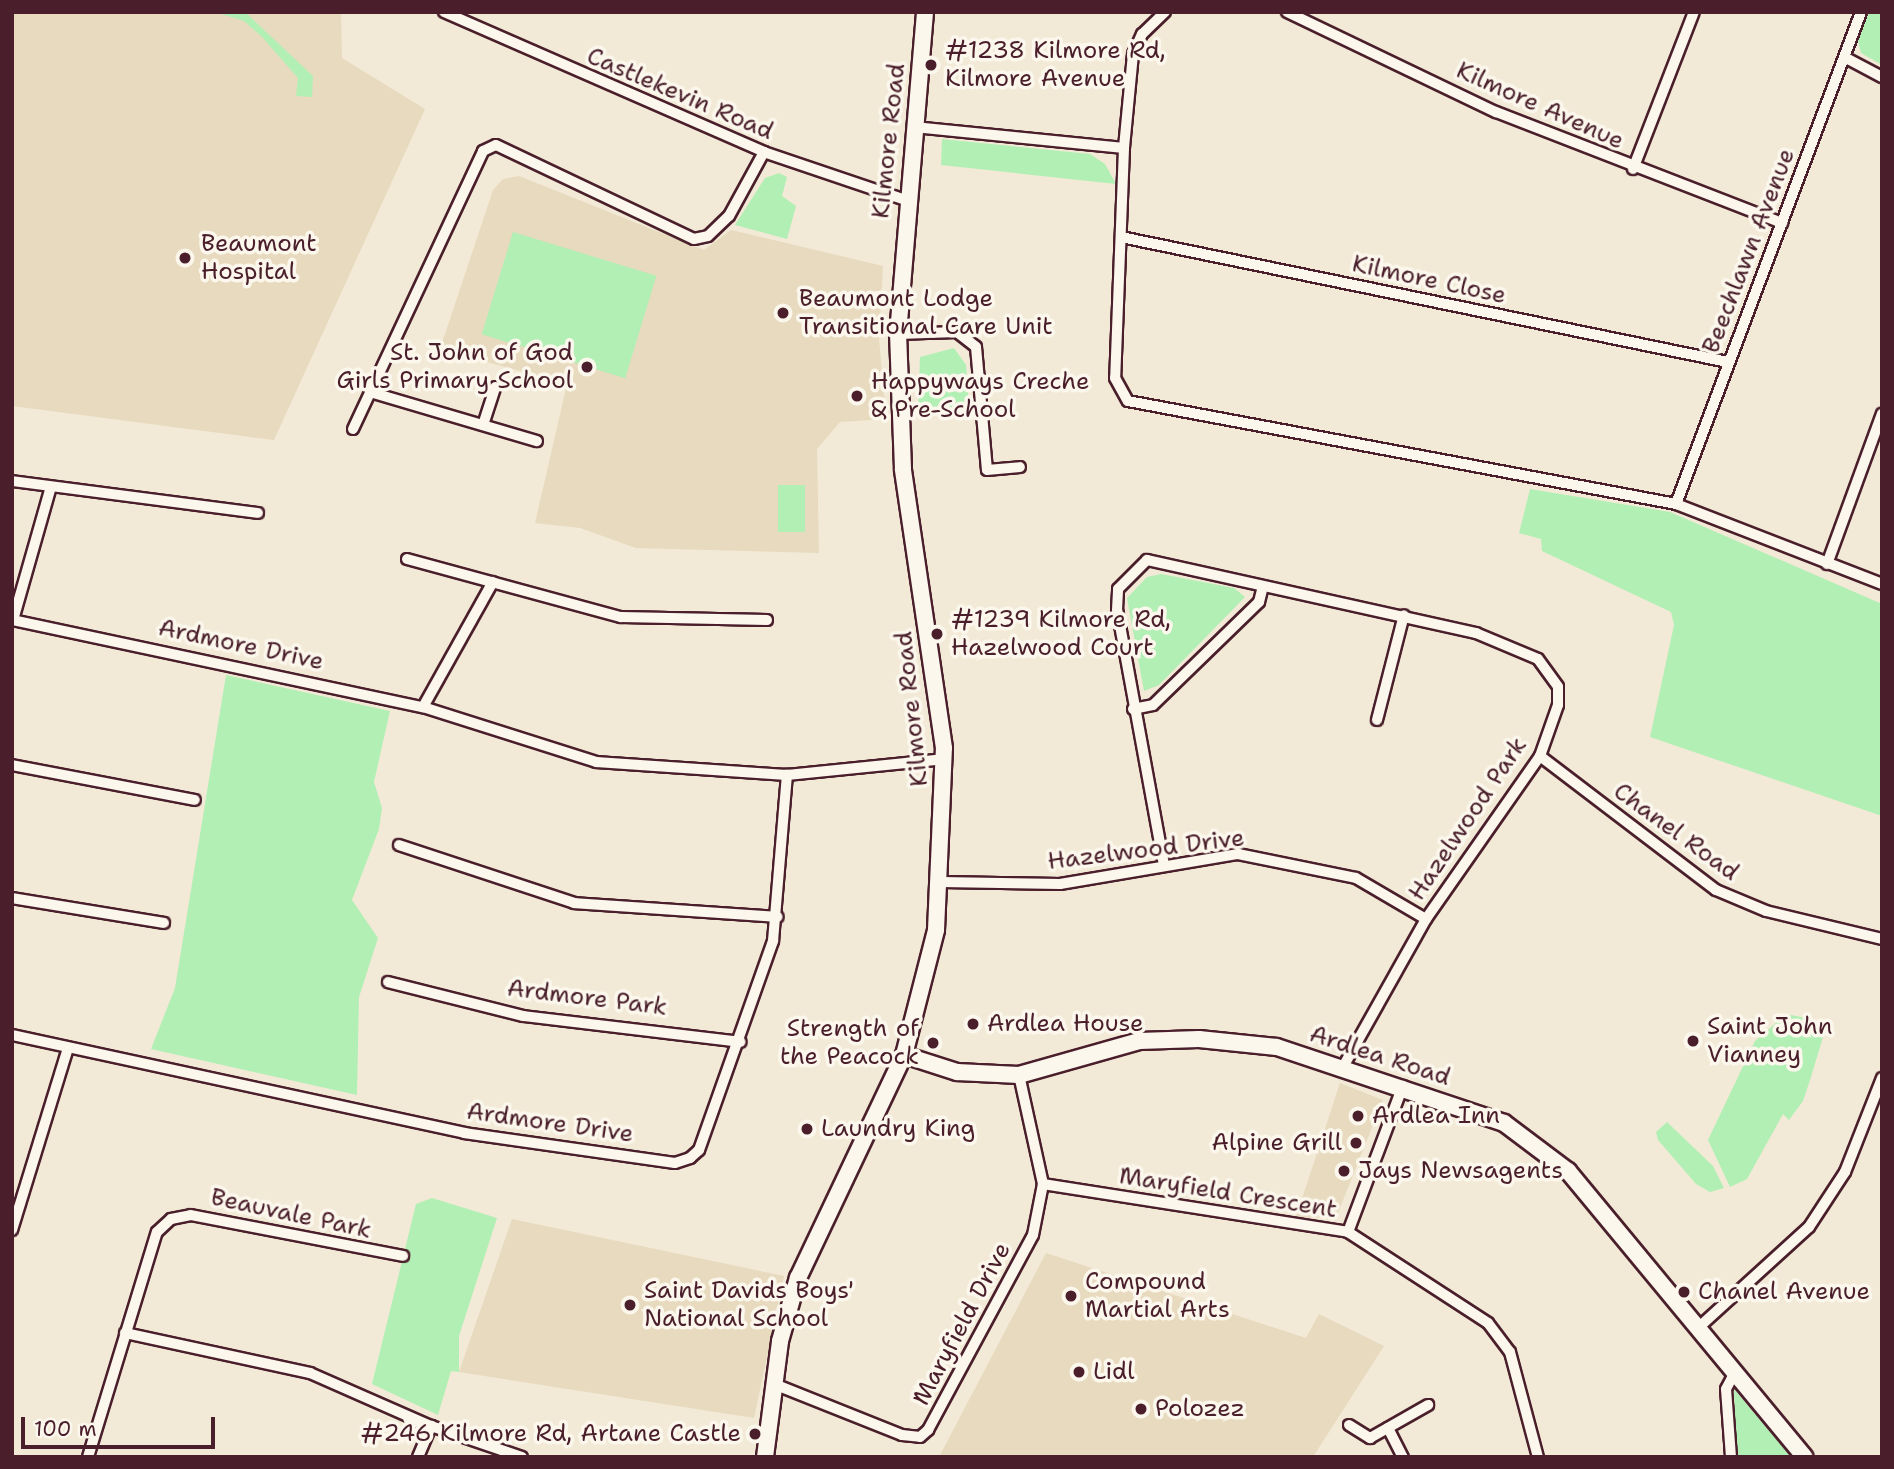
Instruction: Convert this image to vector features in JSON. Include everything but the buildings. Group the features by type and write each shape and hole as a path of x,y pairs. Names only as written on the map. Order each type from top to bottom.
{"street":[{"name":"Castlekevin Road","path":"444,12 764,152 905,200"},
{"name":"Kilmore Road","path":"765,1457 774,1384 798,1278 904,1055 936,930 941,882 945,759 903,469 898,334 905,200 925,12"},
{"path":"1165,12 1142,34 1133,54 1124,148 1115,378 1128,401 1676,504 1882,584"},
{"name":"Kilmore Avenue","path":"1287,12 1633,169 1782,223"},
{"path":"1633,169 1694,12"},
{"name":"Beechlawn Avenue","path":"1676,504 1846,58 1861,12"},
{"path":"1846,58 1882,77"},
{"path":"914,127 1124,148"},
{"path":"352,429 483,151 496,145 694,239 708,236 729,216 764,152"},
{"name":"Kilmore Close","path":"1121,237 1728,362"},
{"path":"898,334 957,332 976,347 987,470 1020,467"},
{"path":"483,425 495,387"},
{"path":"370,392 537,441"},
{"path":"1827,564 1882,414"},
{"path":"12,481 258,513"},
{"name":"Ardmore Drive","path":"51,487 13,620 423,707 568,757 787,775 945,759"},
{"path":"407,559 621,617 766,620"},
{"name":"Hazelwood Park","path":"1164,864 1133,709 1117,610 1118,589 1147,560 1166,561 1263,586 1404,615 1488,637 1538,659 1558,687 1559,705 1539,755 1426,919 1344,1065"},
{"path":"423,707 493,582"},
{"path":"1133,709 1153,705 1259,602 1263,586"},
{"path":"1377,720 1404,615"},
{"name":"Chanel Road","path":"1539,755 1716,890 1766,911 1882,939"},
{"path":"12,765 195,800"},
{"name":"Ardmore Drive","path":"12,1035 464,1133 675,1163 699,1150 740,1042 778,917 787,775"},
{"path":"399,845 574,903 778,917"},
{"name":"Hazelwood Drive","path":"941,882 1060,884 1164,864 1238,854 1311,864 1356,878 1426,919"},
{"path":"12,898 164,923"},
{"name":"Ardmore Park","path":"388,982 523,1016 740,1042"},
{"name":"Ardlea Road","path":"904,1055 957,1072 1019,1075 1139,1041 1199,1039 1277,1047 1344,1065 1504,1123 1544,1147 1805,1457"},
{"path":"12,1230 68,1048"},
{"name":"Maryfield Drive","path":"774,1384 902,1435 925,1434 1033,1235 1043,1184 1019,1075"},
{"path":"1698,1328 1809,1227 1845,1171 1882,1079"},
{"path":"1348,1233 1403,1086"},
{"name":"Maryfield Crescent","path":"1043,1184 1348,1233 1488,1323 1510,1352 1538,1457"},
{"name":"Beauvale Park","path":"88,1457 156,1232 171,1219 191,1215 402,1256"},
{"path":"125,1333 310,1373 431,1426 522,1457"},
{"path":"1731,1457 1726,1389 1735,1372"},
{"path":"1349,1425 1370,1438 1428,1405"},
{"path":"418,1457 431,1426"},
{"path":"1388,1428 1403,1457"}],"shaded area":[{"name":"Beaumont Hospital","path":"12,12 341,12 342,58 425,109 274,440 12,406"},
{"name":"St. John of God Girls Primary School","path":"519,176 704,250 731,230 883,266 879,338 886,419 840,422 817,449 819,553 636,548 580,528 535,523 567,384 440,349 493,190 503,179"},
{"path":"1340,1083 1383,1100 1336,1218 1296,1217"},
{"name":"Saint Davids Boys' National School","path":"512,1219 784,1276 754,1418 459,1372"},
{"path":"1046,1253 1306,1338 1319,1314 1384,1346 1313,1457 939,1457"}],"green space":[{"path":"245,12 313,76 312,97 296,96 298,78 262,37 244,21 218,13"},
{"path":"1869,12 1882,12 1882,65 1861,53 1858,41"},
{"path":"942,139 1090,154 1105,164 1116,184 941,165"},
{"path":"779,173 787,177 782,196 796,206 787,239 735,225 765,178"},
{"path":"513,232 656,276 625,378 482,334"},
{"path":"954,348 966,365 969,407 918,411 920,357"},
{"path":"778,485 805,485 805,532 778,532"},
{"path":"1530,489 1670,512 1882,604 1882,816 1650,737 1674,625 1671,612 1542,551 1541,539 1519,533"},
{"path":"1161,574 1234,588 1245,597 1159,685 1144,691 1127,598 1147,577"},
{"path":"226,675 390,711 374,782 382,808 379,829 352,900 378,938 359,997 357,1095 151,1049 175,988"},
{"path":"1786,1014 1816,1020 1815,1031 1823,1037 1811,1077 1803,1101 1789,1120 1783,1114 1747,1179 1730,1187 1708,1140 1755,1041"},
{"path":"1667,1122 1713,1166 1724,1188 1710,1192 1696,1184 1658,1140 1656,1132"},
{"path":"432,1198 497,1218 459,1336 459,1372 451,1371 438,1415 372,1384 416,1204"},
{"path":"1734,1389 1791,1457 1736,1457"}],"place":[{"name":"#1238 Kilmore Rd, Kilmore Avenue","path":"931,65"},
{"name":"Beaumont Hospital","path":"185,258"},
{"name":"Beaumont Lodge Transitional Care Unit","path":"783,313"},
{"name":"St. John of God Girls Primary School","path":"587,367"},
{"name":"Happyways Creche & Pre-School","path":"857,396"},
{"name":"#1239 Kilmore Rd, Hazelwood Court","path":"937,634"},
{"name":"Ardlea House","path":"973,1024"},
{"name":"Saint John Vianney","path":"1693,1041"},
{"name":"Strength of the Peacock","path":"933,1043"},
{"name":"Ardlea Inn","path":"1358,1116"},
{"name":"Laundry King","path":"807,1129"},
{"name":"Alpine Grill","path":"1356,1143"},
{"name":"Jays Newsagents","path":"1344,1171"},
{"name":"Chanel Avenue","path":"1684,1292"},
{"name":"Compound Martial Arts","path":"1071,1296"},
{"name":"Saint Davids Boys' National School","path":"630,1305"},
{"name":"Lidl","path":"1079,1372"},
{"name":"Polozez","path":"1141,1409"},
{"name":"#246 Kilmore Rd, Artane Castle","path":"755,1434"}]}
